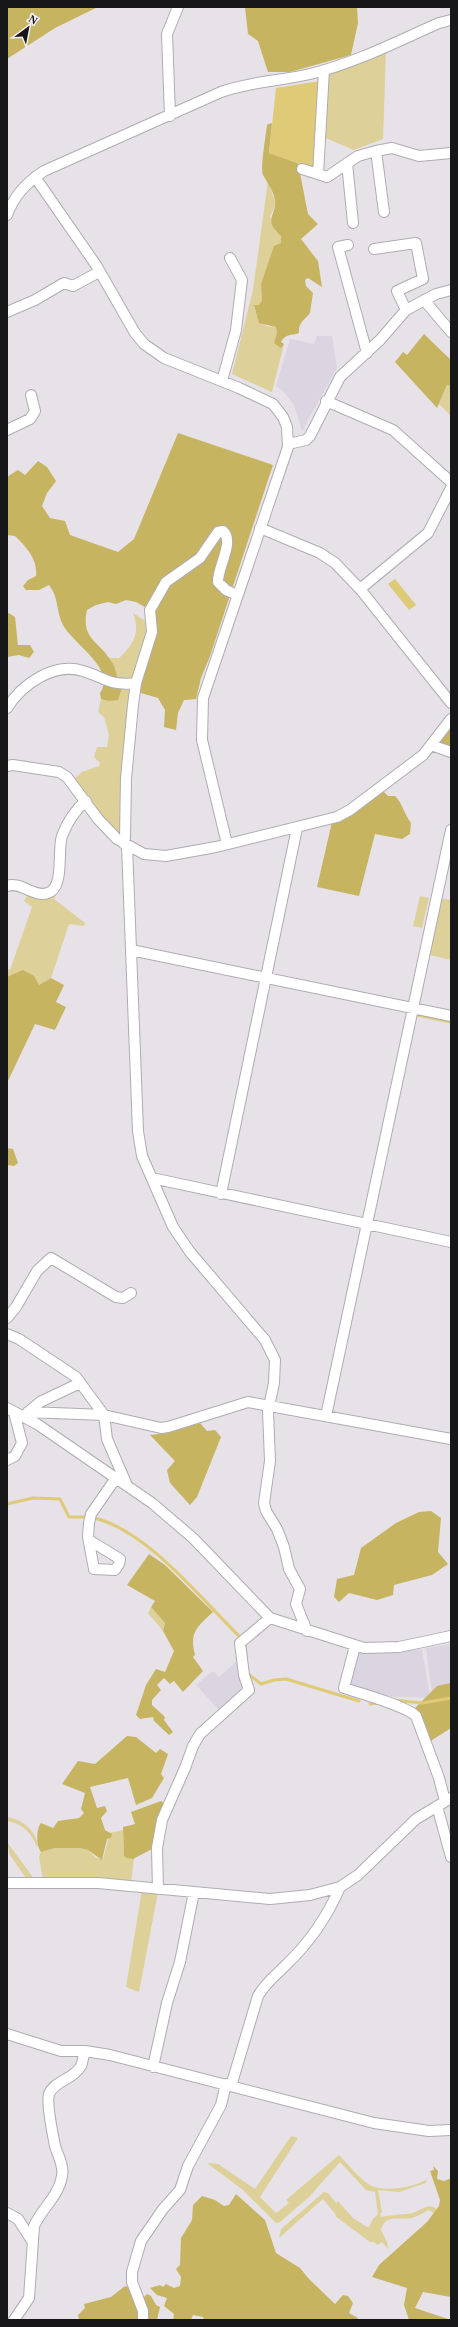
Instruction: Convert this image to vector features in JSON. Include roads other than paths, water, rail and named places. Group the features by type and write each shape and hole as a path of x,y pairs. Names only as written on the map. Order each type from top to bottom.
{"street":[{"path":"170,116 167,34 178,7"},
{"path":"7,215 12,202 23,187 35,177 236,87 296,77 324,70 439,23 451,20"},
{"path":"318,174 324,70"},
{"path":"302,168 327,177 358,156 376,150 392,148 419,156 451,154"},
{"path":"376,150 384,212"},
{"path":"347,163 353,222"},
{"path":"35,177 99,272 135,334 144,344 164,358 222,381 273,404 283,417 287,427 288,444 206,687 201,723 204,754 227,844"},
{"path":"374,248 416,243 423,278 397,290 406,310"},
{"path":"348,245 338,246 367,353"},
{"path":"222,381 236,330 242,280 230,258"},
{"path":"7,312 35,300 64,283 73,286 99,272"},
{"path":"288,444 306,440 310,436 326,401 340,377 367,353 406,310 424,300 451,290"},
{"path":"424,300 451,332"},
{"path":"7,430 30,419 35,412 31,395"},
{"path":"326,401 393,430 451,482"},
{"path":"360,589 428,533 451,488"},
{"path":"260,528 326,557 336,563 360,589 451,703"},
{"path":"237,595 226,590 218,582 218,575 227,543 226,534 223,531 218,532 200,558 166,582 154,601 150,610 152,632 136,683 126,778 125,844 138,1131 142,1156 173,1227 190,1252 272,1351 275,1360 276,1373 269,1405 270,1461 264,1504 266,1511 277,1529 284,1547 289,1569 300,1589 296,1604 307,1631"},
{"path":"7,708 39,677 70,669 82,670 112,683 136,683"},
{"path":"9,763 59,772 73,782 98,819 125,844 144,854 158,856 227,844 337,817 350,810 423,755 451,719"},
{"path":"430,746 451,752"},
{"path":"7,886 13,884 42,893 48,893 54,888 59,878 62,837 79,806 86,801"},
{"path":"220,1194 267,978 297,828"},
{"path":"326,1416 451,830"},
{"path":"131,950 451,1016"},
{"path":"152,1178 220,1194 451,1242"},
{"path":"7,1318 16,1308 38,1271 51,1258 116,1297 123,1298 131,1293"},
{"path":"7,1334 32,1347 76,1377 104,1415 107,1439 127,1485"},
{"path":"18,1412 80,1383"},
{"path":"18,1412 104,1415 168,1428 248,1402 451,1438"},
{"path":"7,1460 15,1456 22,1443 18,1412"},
{"path":"18,1412 127,1485 172,1518 270,1618 355,1646 374,1649 451,1636"},
{"path":"89,1540 91,1514 116,1478"},
{"path":"158,1889 159,1832 166,1808 185,1768 196,1739 249,1690 244,1675 239,1648 240,1643 270,1618"},
{"path":"355,1646 344,1688 378,1698 411,1712 416,1716 439,1778 444,1801 451,1857"},
{"path":"7,1884 98,1883 270,1899 310,1895 340,1887 358,1875 416,1819 444,1801"},
{"path":"143,2320 143,2311 132,2282 132,2272 141,2241 163,2209 180,2190 188,2166 221,2105 258,1996 265,1984 287,1964 324,1919 340,1887"},
{"path":"153,2067 167,2003 180,1962 194,1892"},
{"path":"7,2034 61,2051 85,2051 110,2055 374,2123 429,2131 451,2130"},
{"path":"14,2320 29,2298 34,2226 39,2215 56,2196 62,2175 61,2161 56,2147 50,2119 48,2096 52,2089 76,2072 81,2066 85,2051"},
{"path":"7,2213 18,2220 32,2241"}],"waterway":[{"path":"417,1015 451,1022"},
{"path":"7,1504 33,1498 60,1499 69,1517 87,1517"},
{"path":"94,1518 114,1525 134,1536 153,1551 173,1568 240,1637"},
{"path":"245,1643 246,1655"},
{"path":"247,1673 261,1684 274,1680 286,1679 359,1701"},
{"path":"393,1700 422,1703 451,1698"},
{"path":"370,1704 377,1703"}]}
